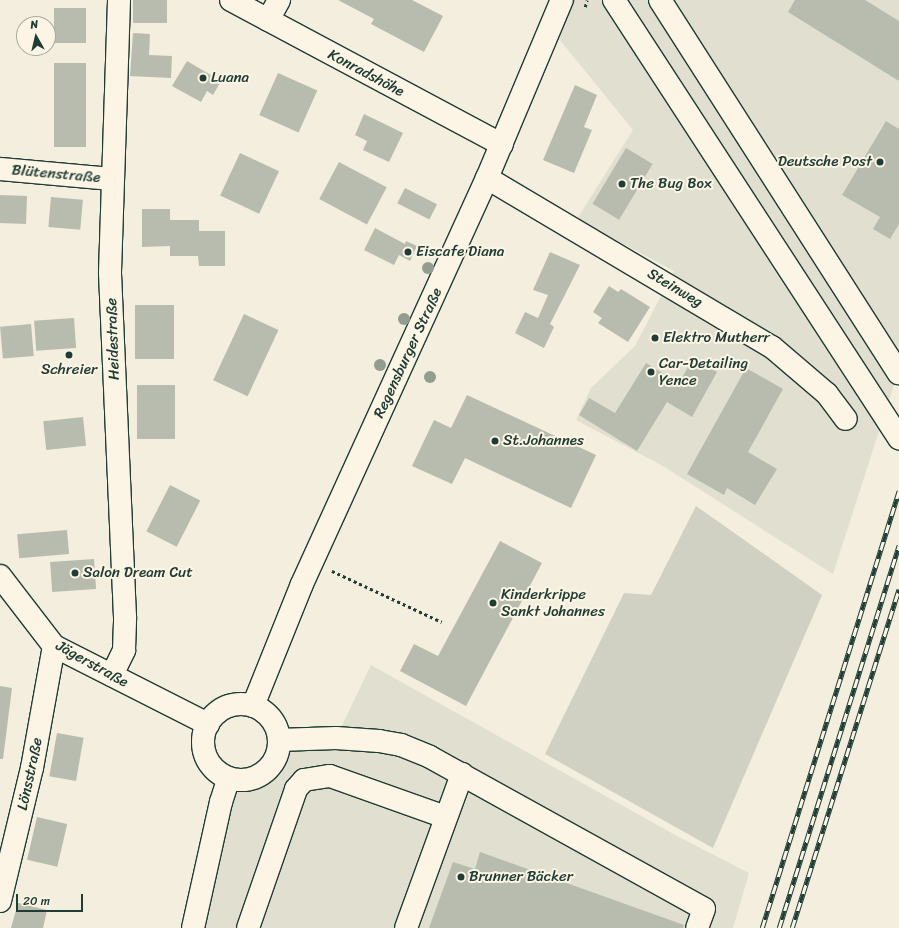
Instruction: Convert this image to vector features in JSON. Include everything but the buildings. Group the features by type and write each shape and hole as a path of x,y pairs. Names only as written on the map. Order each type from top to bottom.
{"main road":[{"name":"Heidestraße","path":"112,675 124,650 125,618 110,280 112,179 120,0"},
{"name":"Konradshöhe","path":"231,0 502,145"},
{"path":"268,20 279,0"},
{"name":"Regensburger Straße","path":"253,706 304,580 502,145 562,0"},
{"path":"614,0 899,438"},
{"path":"660,0 899,373"},
{"name":"Blütenstraße","path":"0,170 112,179"},
{"name":"Steinweg","path":"487,178 772,347 827,394 846,419"},
{"name":"Jägerstraße","path":"0,576 54,646 208,724"},
{"name":"Lönsstraße","path":"0,902 32,768 54,646"},
{"path":"240,704 253,706 272,720 279,740 277,754 264,772 241,780 229,778 212,765 206,756 204,734 208,724 216,714 227,707 240,704"},
{"path":"279,740 336,738 379,741 401,745 462,774 704,909 697,928"},
{"path":"406,928 445,817 462,774"},
{"path":"248,928 296,789 304,780 330,776 445,817"},
{"path":"193,928 221,802 229,778"}],"path":[{"path":"330,570 442,622"}],"shaded area":[{"path":"562,0 899,0 899,369 833,574 663,466 576,420 591,388 635,346 674,271 577,219 633,130 551,29"},
{"path":"696,506 822,595 713,848 545,754 624,593 651,595"},
{"path":"371,665 677,836 749,873 733,928 193,928 229,778 241,780 263,772 277,754 279,740 336,738"}],"railway":[{"path":"762,928 899,491"},
{"path":"779,928 899,545"},
{"path":"792,928 899,589"}],"place":[{"name":"Luana","path":"203,78"},
{"name":"Deutsche Post","path":"880,162"},
{"name":"The Bug Box","path":"622,184"},
{"name":"Eiscafe Diana","path":"408,252"},
{"name":"Elektro Mutherr","path":"655,338"},
{"name":"Schreier","path":"69,355"},
{"name":"Car-Detailing Yence","path":"651,372"},
{"name":"St.Johannes","path":"495,441"},
{"name":"Salon Dream Cut","path":"75,573"},
{"name":"Kinderkrippe Sankt Johannes","path":"493,603"},
{"name":"Brunner Bäcker","path":"461,877"}]}
